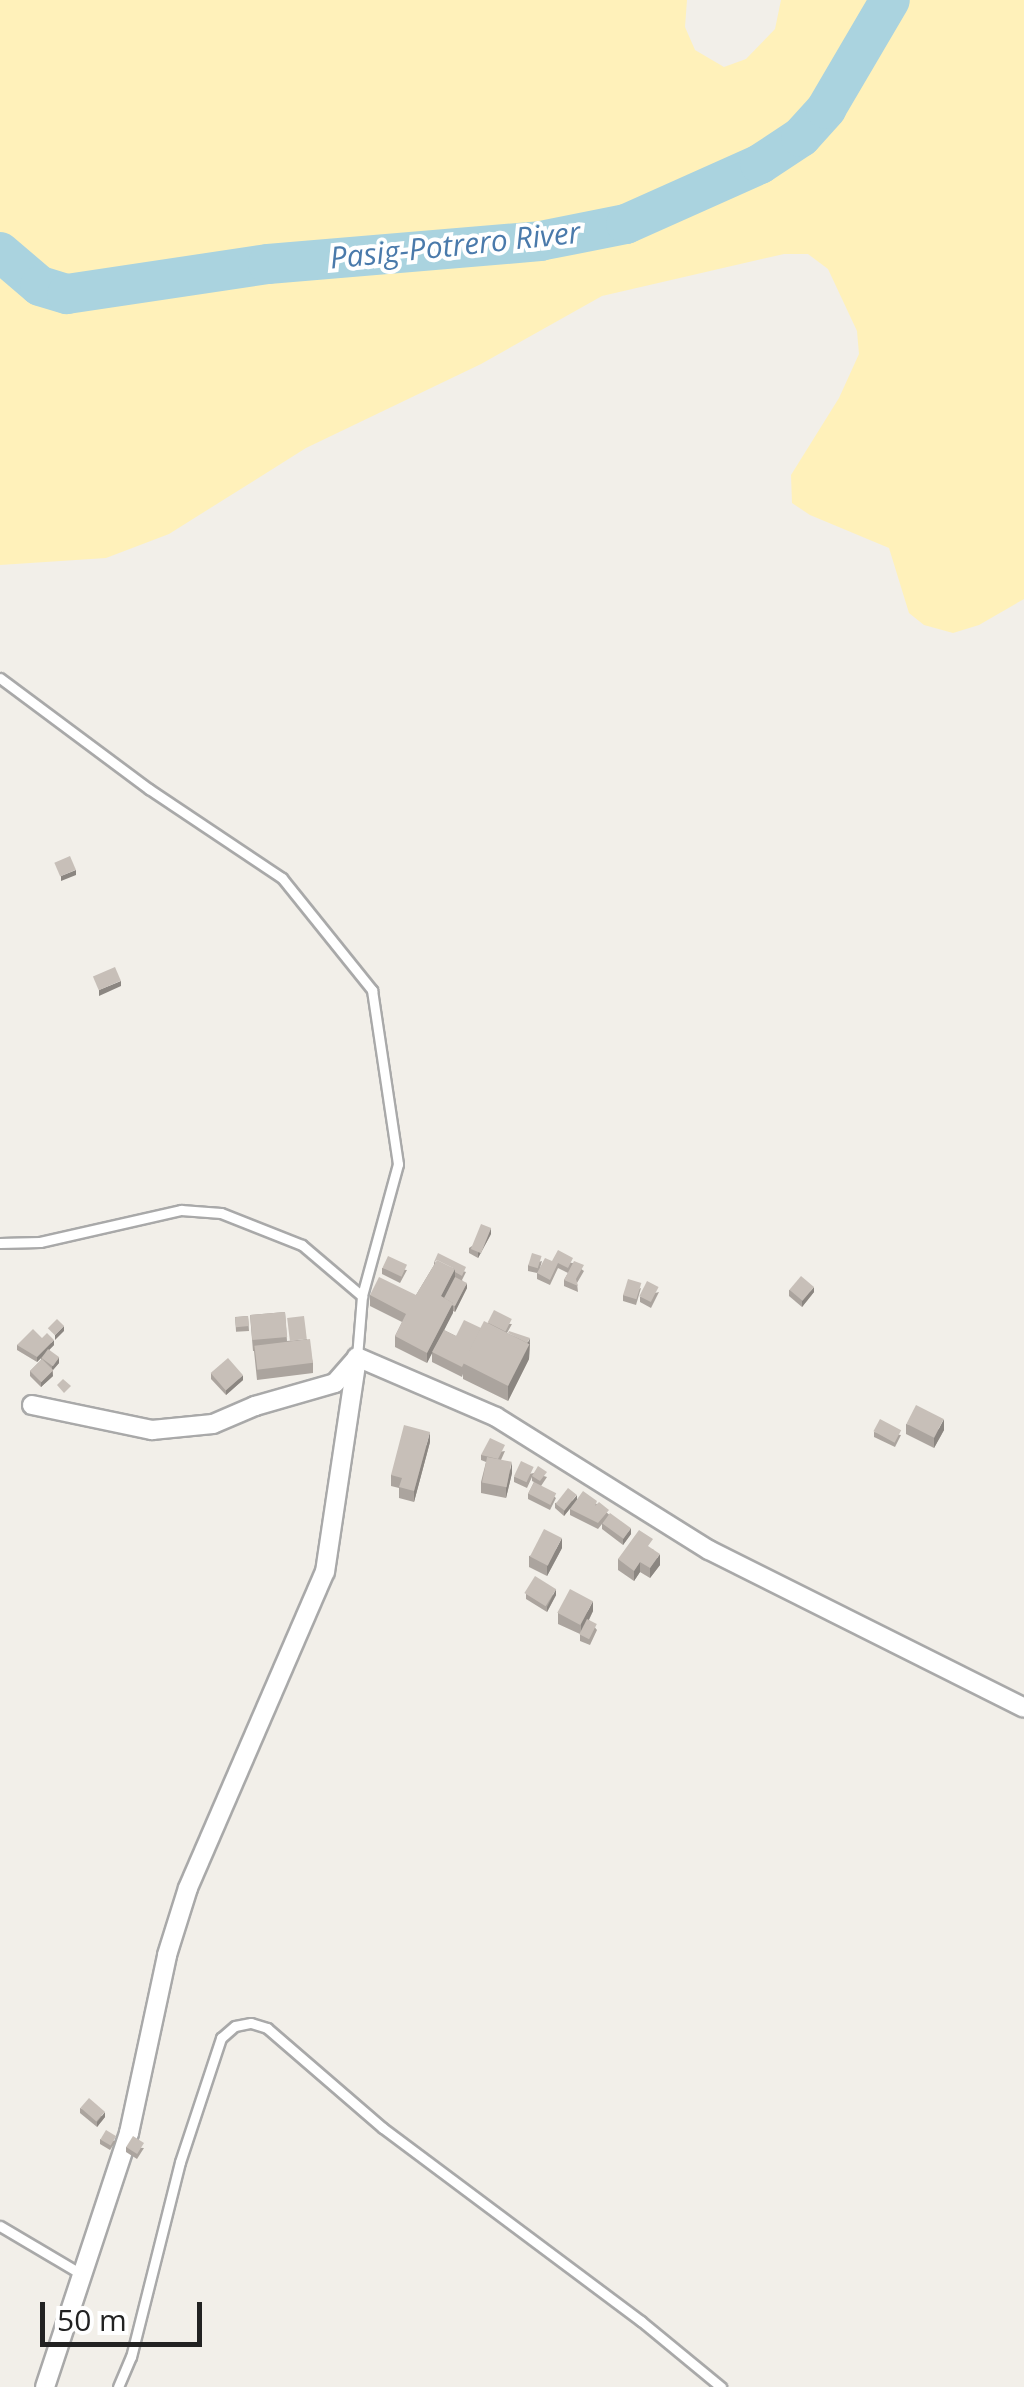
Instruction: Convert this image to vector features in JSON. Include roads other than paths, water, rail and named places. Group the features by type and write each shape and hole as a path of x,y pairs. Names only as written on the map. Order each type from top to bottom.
{"street":[{"path":"32,1405 152,1430 213,1424 255,1406 335,1383 357,1357"},
{"path":"357,1357 496,1417 709,1550 1024,1708"},
{"path":"45,2387 130,2133 167,1955 188,1888 325,1572 357,1357"}],"lane":[{"path":"0,678 149,790 282,878 372,990 398,1164 362,1296 357,1357"},
{"path":"0,1242 40,1242 181,1210 221,1212 302,1245 362,1296"},
{"path":"118,2387 132,2357 180,2162 221,2038 235,2026 251,2022 267,2028 383,2128 641,2321 721,2387"},
{"path":"0,2226 84,2276"}],"waterway":[{"name":"Pasig-Potrero River","path":"0,252 40,286 67,294 268,264 540,241 626,224 760,164 801,137 826,109 890,0"}]}
